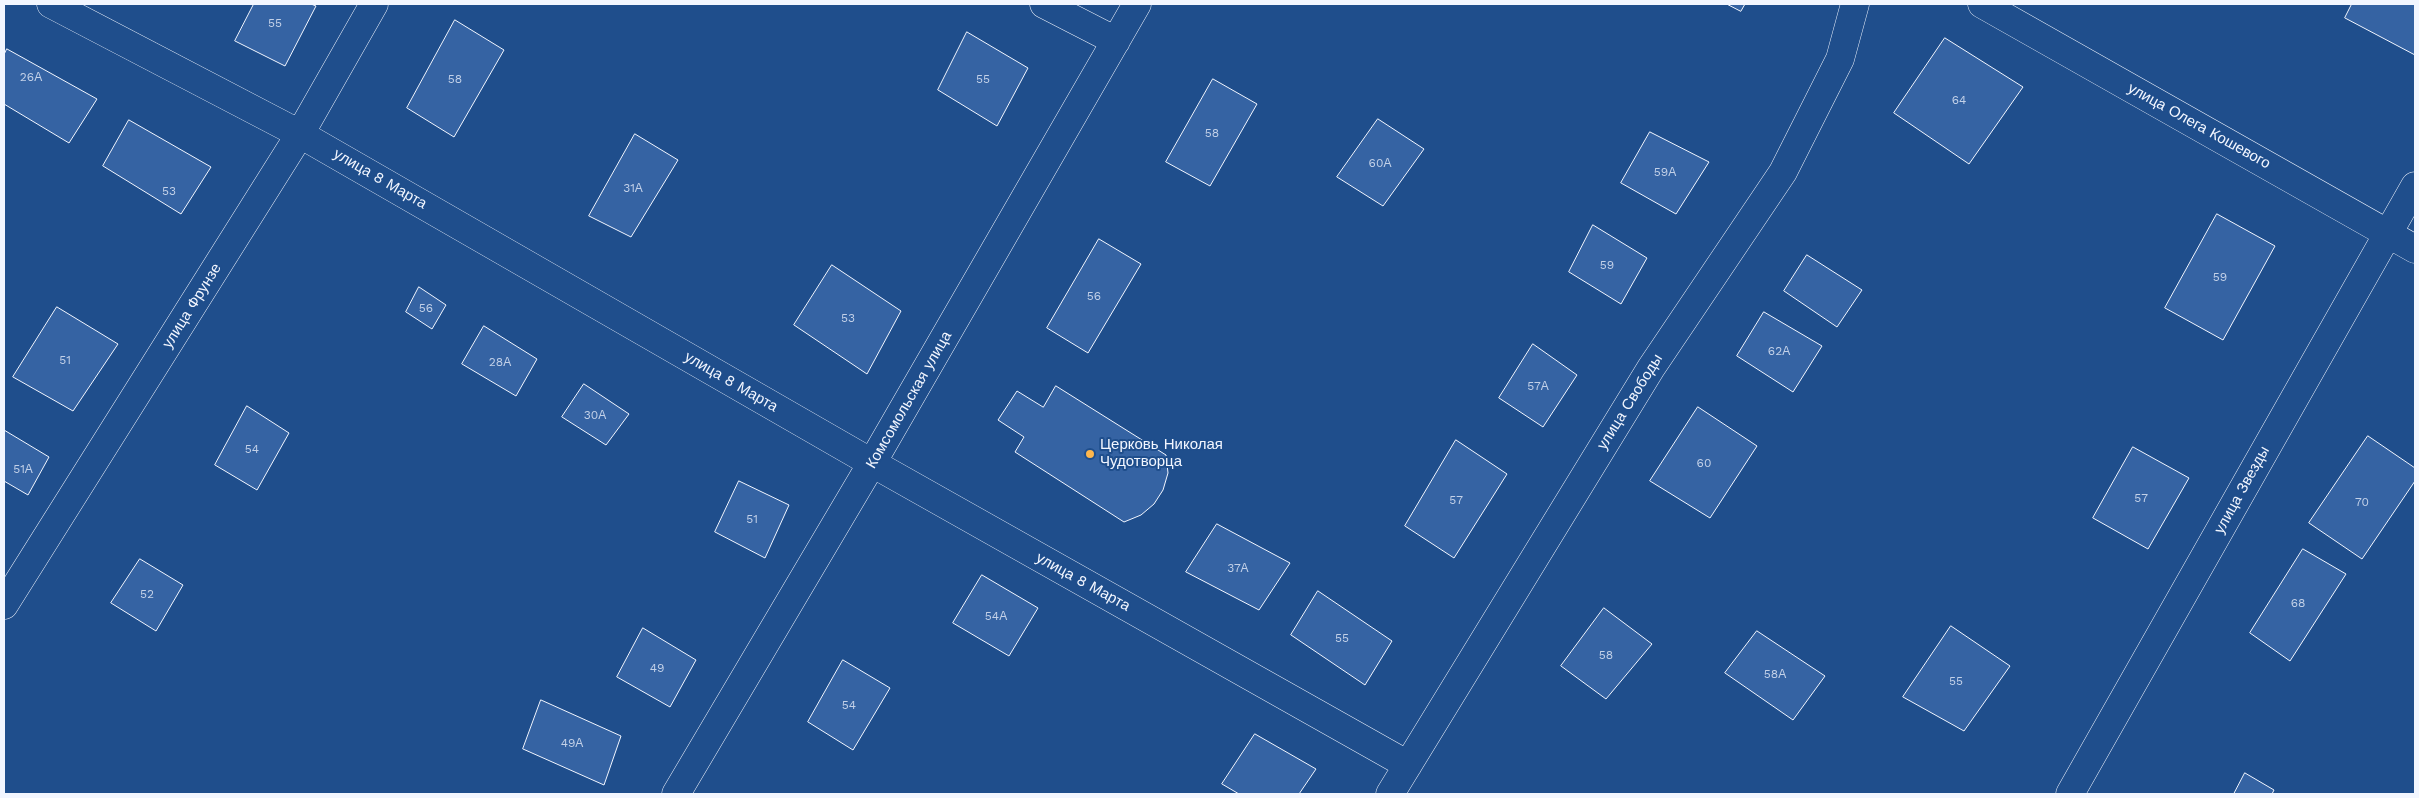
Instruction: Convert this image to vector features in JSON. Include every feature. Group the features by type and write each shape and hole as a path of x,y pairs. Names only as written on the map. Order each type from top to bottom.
{"street":[{"name":"улица 8 Марта","path":"51,4 300,134 872,463 1408,765"},
{"name":"улица Фрунзе","path":"4,605 300,134 374,4"},
{"path":"1044,4 1116,40"},
{"name":"Комсомольская улица","path":"676,794 872,463 1137,4"},
{"name":"улица Свободы","path":"1390,794 1651,368 1783,172 1840,59 1855,4"},
{"name":"улица Олега Кошевого","path":"1982,4 2415,249"},
{"name":"улица Звезды","path":"2070,794 2415,186"}],"building":[{"path":"254,4 311,4 316,6 285,66 235,41"},
{"path":"1727,4 1745,4 1741,11"},
{"path":"2352,4 2415,4 2415,55 2345,18"},
{"path":"455,20 504,50 454,137 407,108"},
{"path":"967,32 1028,68 997,126 938,90"},
{"path":"1945,38 2023,87 1969,164 1894,113"},
{"path":"7,49 97,99 69,143 4,104 4,55"},
{"path":"1213,79 1257,104 1210,186 1166,162"},
{"path":"1378,119 1424,149 1383,206 1337,177"},
{"path":"129,120 211,167 181,214 103,166"},
{"path":"1650,132 1709,162 1676,214 1621,183"},
{"path":"635,134 678,160 631,237 589,216"},
{"path":"2217,214 2275,246 2223,340 2165,308"},
{"path":"1593,225 1647,258 1621,304 1569,272"},
{"path":"1099,239 1141,264 1088,353 1047,328"},
{"path":"1807,255 1862,290 1837,327 1784,291"},
{"path":"832,265 901,311 867,374 794,325"},
{"path":"419,287 446,305 432,329 406,312"},
{"path":"57,307 118,344 73,411 13,377"},
{"path":"1764,312 1822,346 1793,392 1737,356"},
{"path":"484,326 537,359 516,396 462,364"},
{"path":"1533,344 1577,375 1543,427 1499,398"},
{"path":"584,384 629,414 606,445 562,417"},
{"name":"Церковь Николая Чудотворца","path":"1056,386 1166,455 1168,473 1163,490 1154,504 1141,515 1124,522 1015,452 1024,437 998,420 1017,391 1043,407"},
{"path":"247,406 289,433 257,490 215,465"},
{"path":"1698,407 1757,446 1710,518 1650,481"},
{"path":"4,430 49,457 28,495 4,481"},
{"path":"2368,436 2415,468 2415,481 2362,559 2309,523"},
{"path":"1456,440 1507,474 1454,558 1405,526"},
{"path":"2133,447 2189,478 2148,549 2093,518"},
{"path":"739,481 789,505 765,558 715,532"},
{"path":"1217,524 1290,563 1259,610 1186,572"},
{"path":"2303,549 2346,574 2290,661 2250,633"},
{"path":"140,559 183,585 156,631 111,603"},
{"path":"982,575 1038,608 1009,656 953,623"},
{"path":"1318,591 1392,641 1365,685 1291,635"},
{"path":"1604,608 1652,644 1606,699 1561,666"},
{"path":"1951,626 2010,666 1964,731 1903,697"},
{"path":"643,628 696,660 670,707 617,677"},
{"path":"1757,631 1825,676 1793,720 1725,673"},
{"path":"843,660 890,688 853,750 808,722"},
{"path":"541,700 621,736 604,785 523,749"},
{"path":"1255,734 1316,769 1299,794 1239,794 1222,784"},
{"path":"2245,773 2274,790 2272,794 2234,794"}],"place":[{"name":"Церковь Николая Чудотворца","path":"1090,454"}]}
